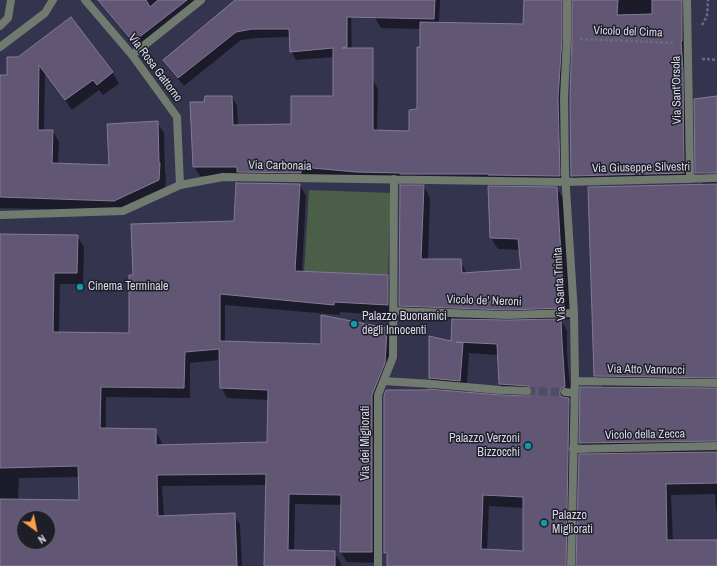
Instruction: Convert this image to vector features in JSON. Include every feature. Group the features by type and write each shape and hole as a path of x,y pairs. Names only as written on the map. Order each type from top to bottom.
{"street":[{"path":"0,26 8,18 11,0"},
{"path":"0,47 45,13 53,0"},
{"name":"Via Rosa Gattorno","path":"85,0 132,55 177,117 180,185"},
{"path":"132,55 201,0"},
{"name":"Via Santa Trinita","path":"567,0 567,39 564,97 566,182 574,313 575,381 571,566"},
{"name":"Via Sant'Orsola","path":"687,0 690,179"},
{"name":"Via Carbonaia","path":"0,215 123,211 180,185 223,177 566,182"},
{"name":"Via Giuseppe Silvestri","path":"566,182 717,178"},
{"name":"Via dei Migliorati","path":"378,566 378,395 393,357 394,179"},
{"name":"Vicolo de' Neroni","path":"393,311 507,315 574,313"},
{"path":"384,381 528,391"},
{"name":"Via Atto Vannucci","path":"575,381 717,383"},
{"path":"565,392 574,393"},
{"name":"Vicolo della Zecca","path":"573,449 717,446"}],"path":[{"path":"701,27 707,16 708,0"},
{"name":"Vicolo del Cima","path":"567,39 688,44"},
{"path":"702,53 703,59"}],"green space":[{"path":"309,190 391,193 388,275 304,272"}],"building":[{"path":"98,0 146,0 150,7 158,0 187,0 133,42"},
{"path":"235,0 435,0 434,19 347,17 347,47 342,48 373,48 373,130 409,131 409,110 417,109 417,47 420,47 420,22 523,24 524,0 562,0 562,39 558,97 560,176 400,174 301,167 301,173 237,172 237,167 193,167 190,102 204,102 205,96 232,96 233,125 291,124 291,96 333,96 333,48 290,52 289,29 252,29 236,32 178,78 163,60"},
{"path":"572,0 618,0 617,15 652,14 652,0 682,0 681,41 683,71 684,173 571,176 570,97"},
{"path":"71,17 113,72 97,85 93,80 65,100 39,65 38,130 53,130 52,163 109,165 107,124 158,121 160,163 159,180 114,201 0,197 0,75 7,75 7,57 18,57"},
{"path":"717,96 717,173 695,173 694,99"},
{"path":"236,183 300,184 295,271 388,275 388,305 334,302 334,305 220,294 220,341 321,344 321,315 387,328 385,363 372,395 372,552 340,552 341,495 289,494 288,550 335,551 335,566 264,566 266,474 157,475 158,516 235,513 237,566 0,566 0,499 79,500 78,466 0,468 0,234 78,235 77,273 54,273 53,332 129,333 129,275 133,275 131,224 234,221","holes":["219,349 220,388 268,390 267,442 156,445 156,429 100,428 101,387 184,388 185,352"]},
{"path":"717,184 717,378 594,376 588,187"},
{"path":"400,185 424,185 421,259 461,259 462,273 521,269 518,239 490,238 488,186 557,187 564,308 507,310 399,306"},
{"path":"452,319 561,319 565,387 561,388 560,395 562,397 569,398 566,566 387,566 387,553 384,553 384,396 386,390 428,389 527,396 530,396 532,392 532,388 528,386 499,384 497,344 456,342 463,343 460,381 429,378 429,336 451,341","holes":["483,495 523,497 523,551 481,549"]},
{"path":"580,387 717,388 717,441 579,443"},
{"path":"717,452 717,483 666,484 667,540 717,540 717,566 576,566 579,454"}],"tunnel":[{"path":"527,391 565,392"}],"place":[{"name":"Cinema Terminale","path":"80,287"},
{"name":"Palazzo Buonamici degli Innocenti","path":"354,324"},
{"name":"Palazzo Verzoni Bizzocchi","path":"528,446"},
{"name":"Palazzo Migliorati","path":"544,523"}]}
